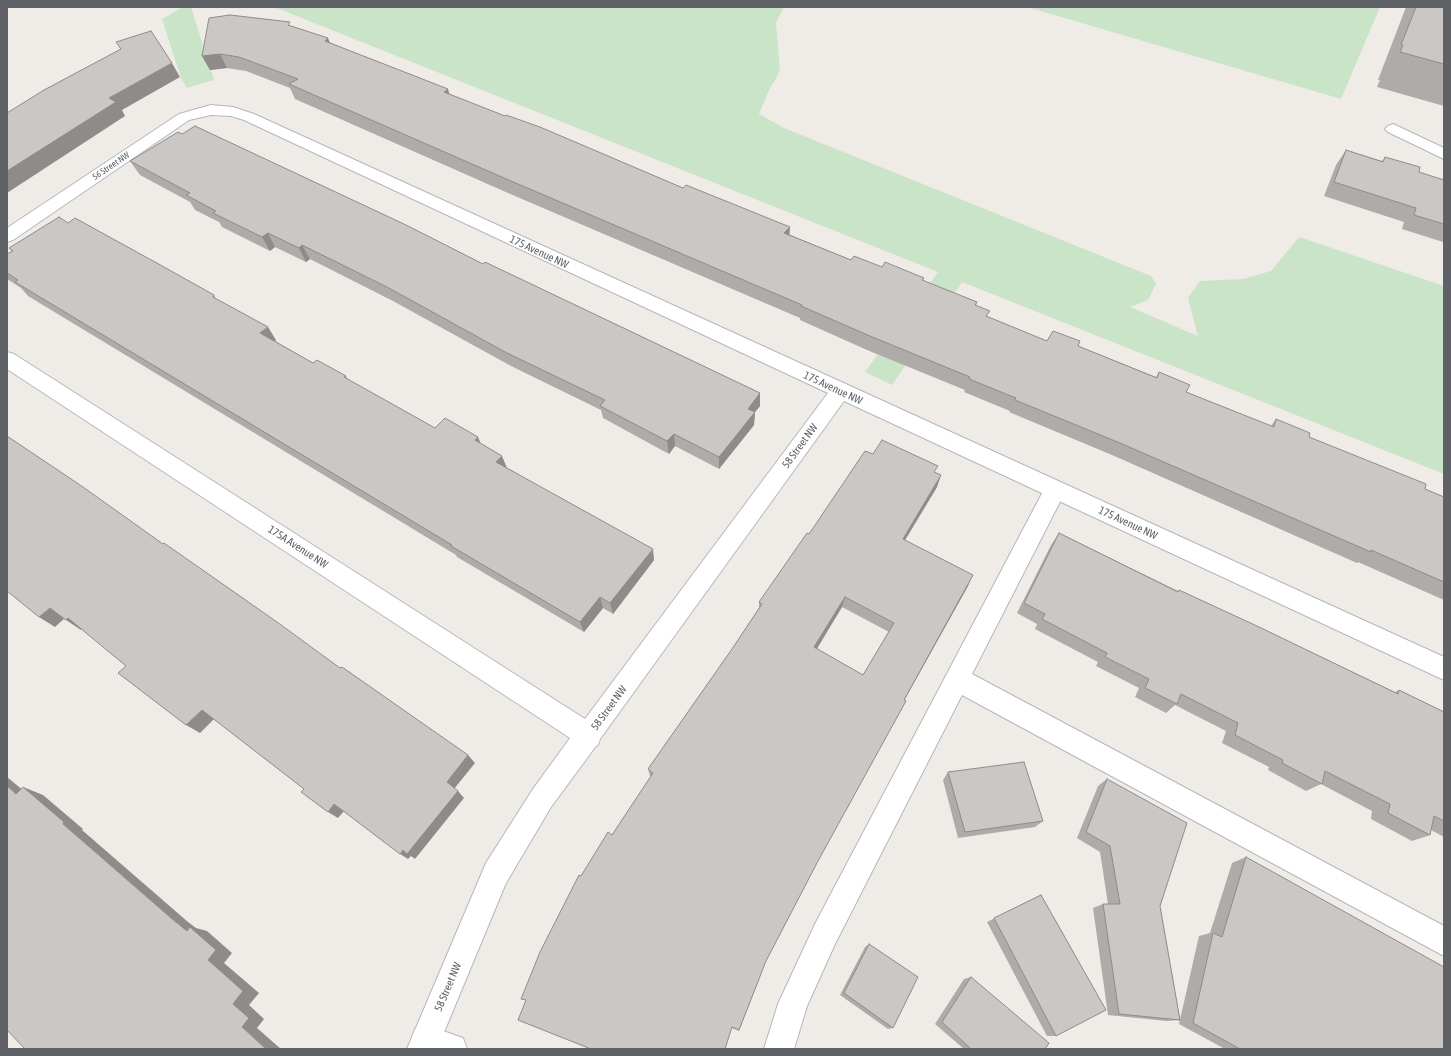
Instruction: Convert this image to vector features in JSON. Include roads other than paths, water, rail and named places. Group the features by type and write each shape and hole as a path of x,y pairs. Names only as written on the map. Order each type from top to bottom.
{"street":[{"name":"56 Street NW","path":"7,236 184,118 211,110 222,110"},
{"name":"175 Avenue NW","path":"222,110 248,117 1444,669"},
{"path":"1393,130 1444,154"},
{"name":"175A Avenue NW","path":"7,359 589,736"},
{"name":"58 Street NW","path":"434,1046 496,873 542,798 589,736 840,391"},
{"path":"780,1049 793,1004 825,934 1055,490"},
{"path":"956,679 1444,942"}]}
